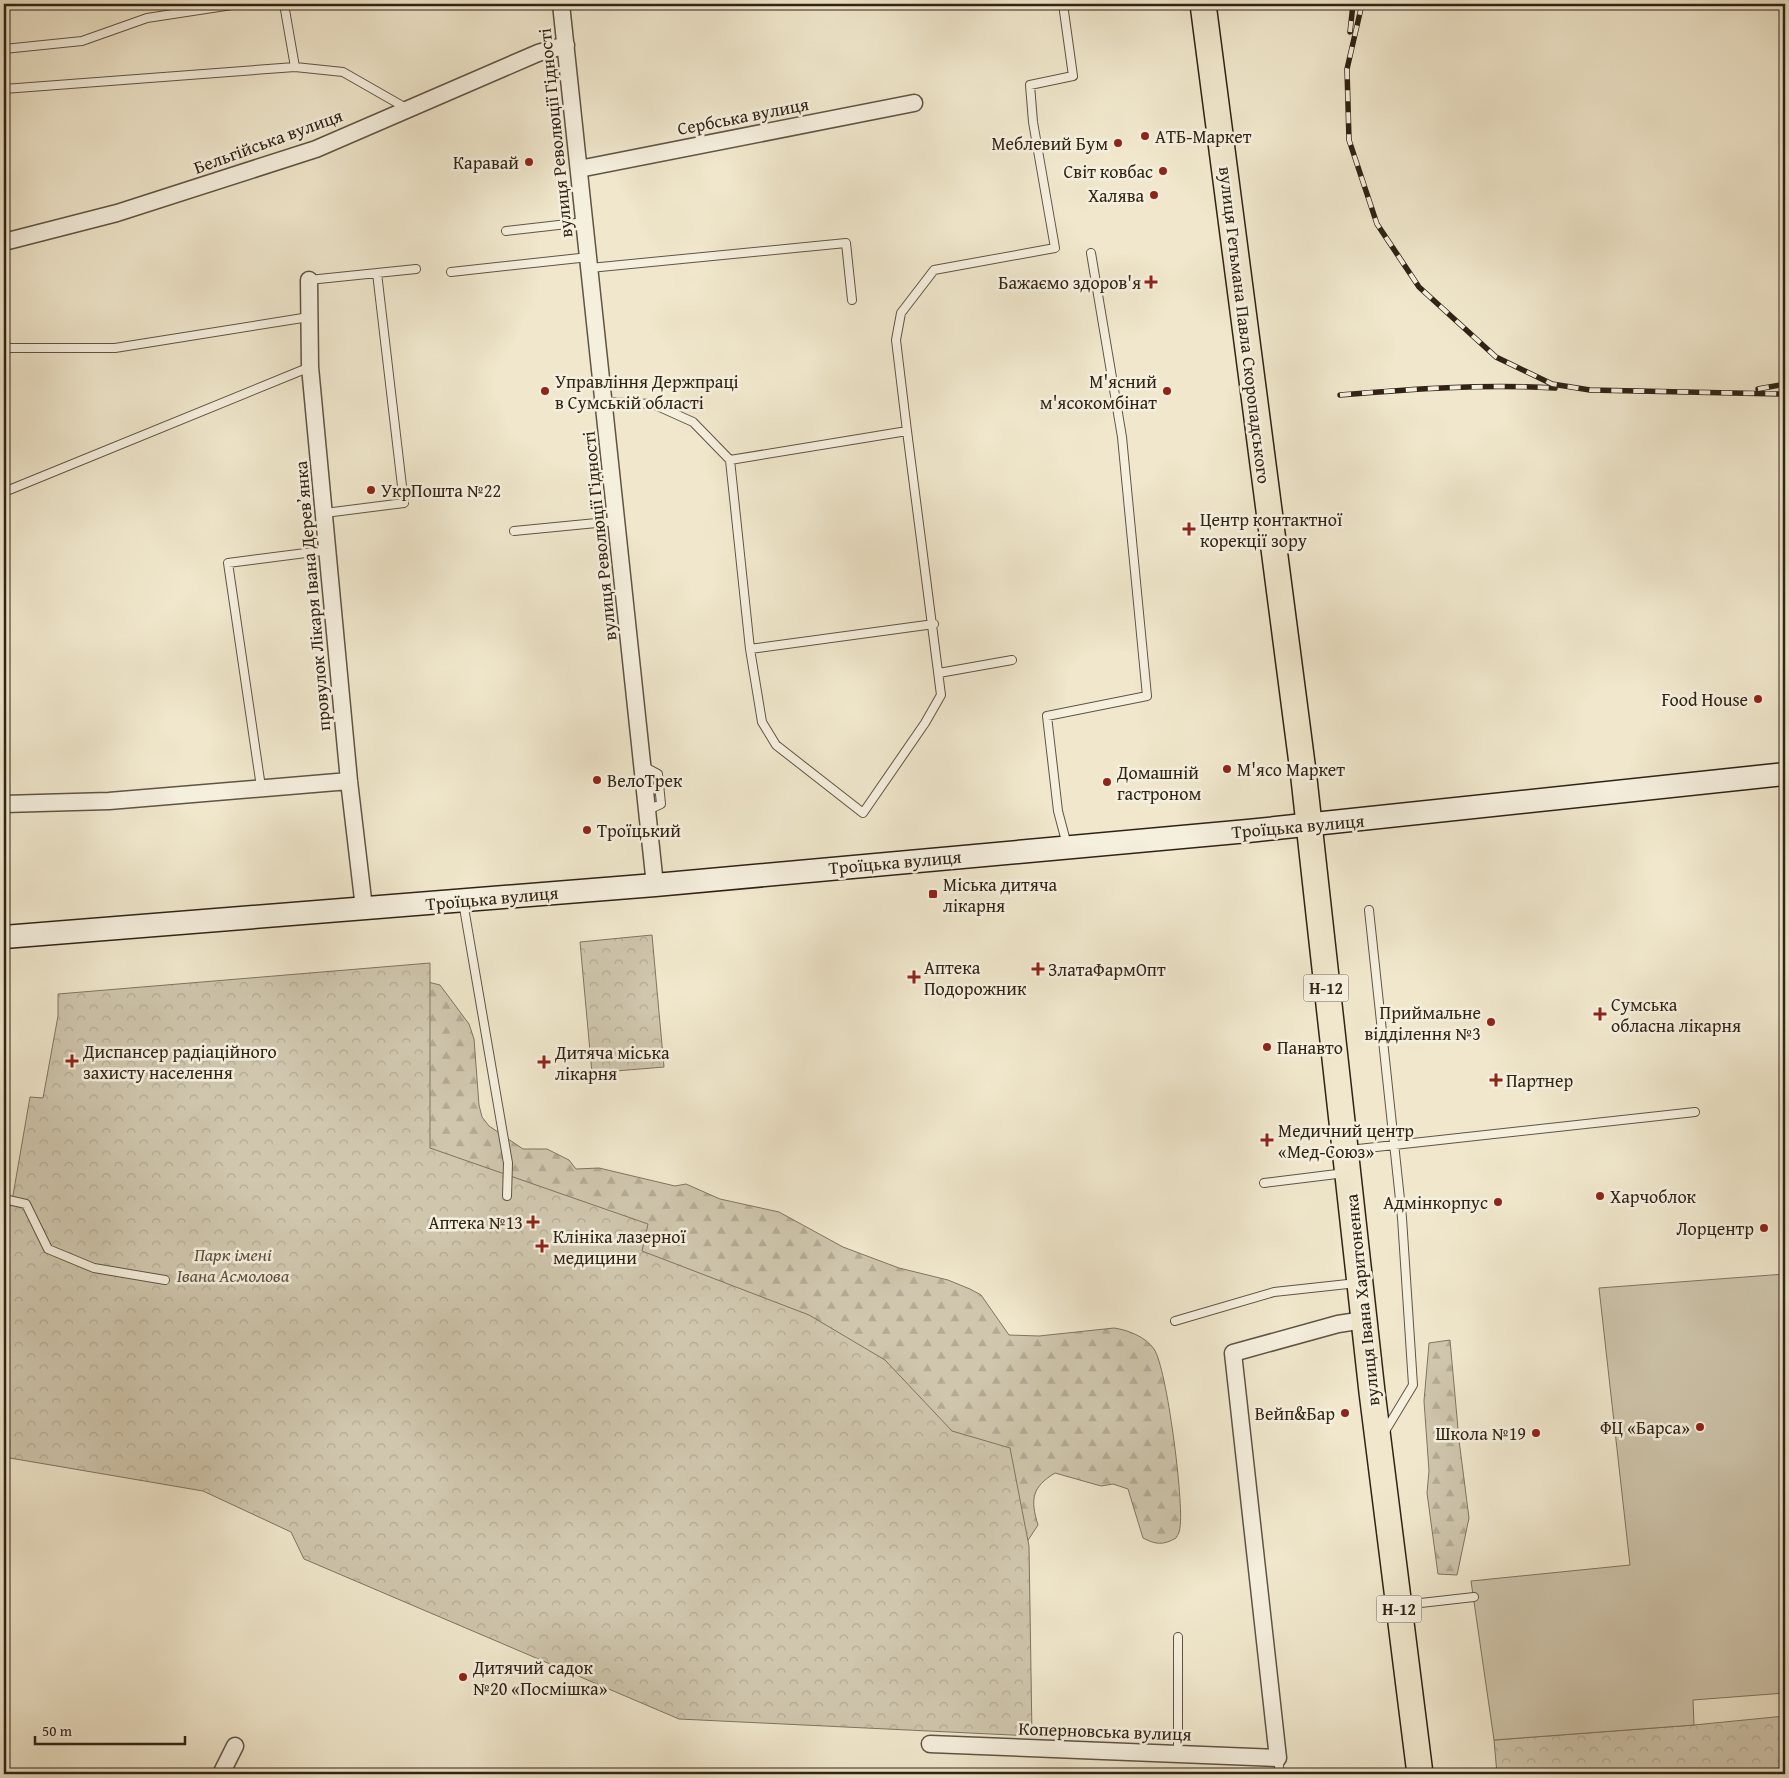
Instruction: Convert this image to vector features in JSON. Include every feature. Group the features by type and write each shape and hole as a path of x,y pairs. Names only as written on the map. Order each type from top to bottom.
{"main road":[{"name":"вулиця Гетьмана Павла Скоропадського","path":"1203,4 1309,825"},
{"name":"Троїцька вулиця","path":"4,937 655,885 1309,825 1785,774"},
{"name":"вулиця Івана Харитоненка","path":"1309,825 1359,1282 1420,1774"}],"street":[{"name":"вулиця Революції Гідності","path":"561,4 605,402 655,885"},
{"name":"Бельгійська вулиця","path":"4,242 117,213 316,149 406,108 538,53 566,46"},
{"name":"Сербська вулиця","path":"579,169 914,103"},
{"name":"провулок Лікаря Івана Деревʼянка","path":"309,280 310,366 349,781 364,908"},
{"path":"4,804 109,801 349,781"},
{"path":"1279,1766 1233,1354 1338,1324 1364,1320"},
{"name":"Коперновська вулиця","path":"930,1744 1178,1754 1279,1766"},
{"path":"221,1774 235,1746"}],"lane":[{"path":"4,50 82,41 147,18 232,6 262,4"},
{"path":"284,4 295,67"},
{"path":"605,402 653,404 693,422 730,460 750,649 762,722 776,745 863,813 925,724 941,695 934,624 896,340 901,312 934,270 1055,248 1033,122 1030,85 1073,76 1063,4"},
{"path":"4,89 295,67 344,72 406,108"},
{"path":"506,231 585,222"},
{"path":"451,272 846,243 852,300"},
{"path":"1068,846 1058,811 1047,716 1148,696 1122,437 1090,253"},
{"path":"309,280 416,269"},
{"path":"325,513 404,503 377,273"},
{"path":"4,348 115,348 310,317"},
{"path":"4,492 310,366"},
{"path":"730,460 907,431"},
{"path":"514,531 617,521"},
{"path":"261,787 228,563 328,550"},
{"path":"750,649 934,624"},
{"path":"939,673 1012,660"},
{"path":"462,900 508,1163 507,1196"},
{"path":"1369,910 1396,1145 1413,1386 1378,1444"},
{"path":"1264,1183 1346,1162 1396,1145 1695,1112"},
{"path":"4,1199 26,1204 48,1249 94,1268 164,1280"},
{"path":"1175,1321 1274,1292 1359,1282"},
{"path":"1398,1606 1474,1598"},
{"path":"1178,1637 1178,1754"}],"green space":[{"path":"652,935 664,1067 592,1073 580,942"},
{"name":"Парк імені Івана Асмолова","path":"430,963 430,1148 648,1224 642,1251 809,1315 885,1360 952,1431 1010,1448 1029,1546 1032,1736 679,1719 304,1559 291,1532 203,1491 4,1457 4,1223 12,1201 30,1097 43,1098 58,1016 58,994"},
{"path":"428,982 440,985 469,1024 474,1039 479,1105 482,1117 489,1126 523,1149 547,1149 569,1160 576,1169 599,1168 675,1186 686,1184 720,1199 779,1212 843,1247 899,1268 948,1280 970,1289 981,1295 1009,1335 1039,1336 1114,1328 1131,1332 1142,1338 1154,1349 1159,1361 1169,1407 1181,1513 1180,1530 1176,1538 1160,1543 1143,1538 1128,1489 1113,1484 1101,1486 1055,1473 1047,1478 1037,1489 1034,1508 1038,1525 1015,1560 40,1138"},
{"name":"ФЦ «Барса»","path":"1785,1274 1785,1693 1693,1700 1694,1725 1494,1740 1471,1581 1630,1565 1599,1288"},
{"path":"1450,1340 1459,1440 1469,1518 1457,1575 1438,1574 1427,1493 1429,1471 1424,1401 1429,1343"},
{"path":"1785,1716 1785,1774 1497,1774 1494,1740"}],"railway":[{"path":"1350,32 1353,4"},
{"path":"1362,4 1347,69 1349,140 1377,224 1419,287 1496,357 1552,384 1590,390 1785,394"},
{"path":"1758,389 1785,384"},
{"path":"1340,395 1474,387 1555,388"}],"place":[{"name":"АТБ-Маркет","path":"1145,136"},
{"name":"Меблевий Бум","path":"1118,143"},
{"name":"Каравай","path":"529,162"},
{"name":"Світ ковбас","path":"1163,171"},
{"name":"Халява","path":"1154,195"},
{"name":"Бажаємо здоров'я","path":"1151,282"},
{"name":"Управління Держпраці в Сумській області","path":"545,391"},
{"name":"М'ясний м'ясокомбінат","path":"1167,391"},
{"name":"УкрПошта №22","path":"371,490"},
{"name":"Центр контактної корекції зору","path":"1189,529"},
{"name":"Food House","path":"1758,699"},
{"name":"М'ясо Маркет","path":"1227,769"},
{"name":"ВелоТрек","path":"597,780"},
{"name":"Домашній гастроном","path":"1107,782"},
{"name":"Троїцький","path":"587,830"},
{"name":"Міська дитяча лікарня","path":"933,894"},
{"name":"ЗлатаФармОпт","path":"1038,969"},
{"name":"Аптека Подорожник","path":"914,977"},
{"name":"Сумська обласна лікарня","path":"1600,1014"},
{"name":"Приймальне відділення №3","path":"1491,1022"},
{"name":"Панавто","path":"1267,1047"},
{"name":"Диспансер радіаційного захисту населення","path":"72,1061"},
{"name":"Дитяча міська лікарня","path":"544,1062"},
{"name":"Партнер","path":"1496,1080"},
{"name":"Медичний центр «Мед-Союз»","path":"1267,1140"},
{"name":"Харчоблок","path":"1600,1196"},
{"name":"Адмінкорпус","path":"1498,1202"},
{"name":"Аптека №13","path":"533,1222"},
{"name":"Лорцентр","path":"1764,1228"},
{"name":"Клініка лазерної медицини","path":"542,1246"},
{"name":"Вейп&Бар","path":"1345,1413"},
{"name":"ФЦ «Барса»","path":"1700,1427"},
{"name":"Школа №19","path":"1536,1433"},
{"name":"Дитячий садок №20 «Посмішка»","path":"463,1677"}]}
